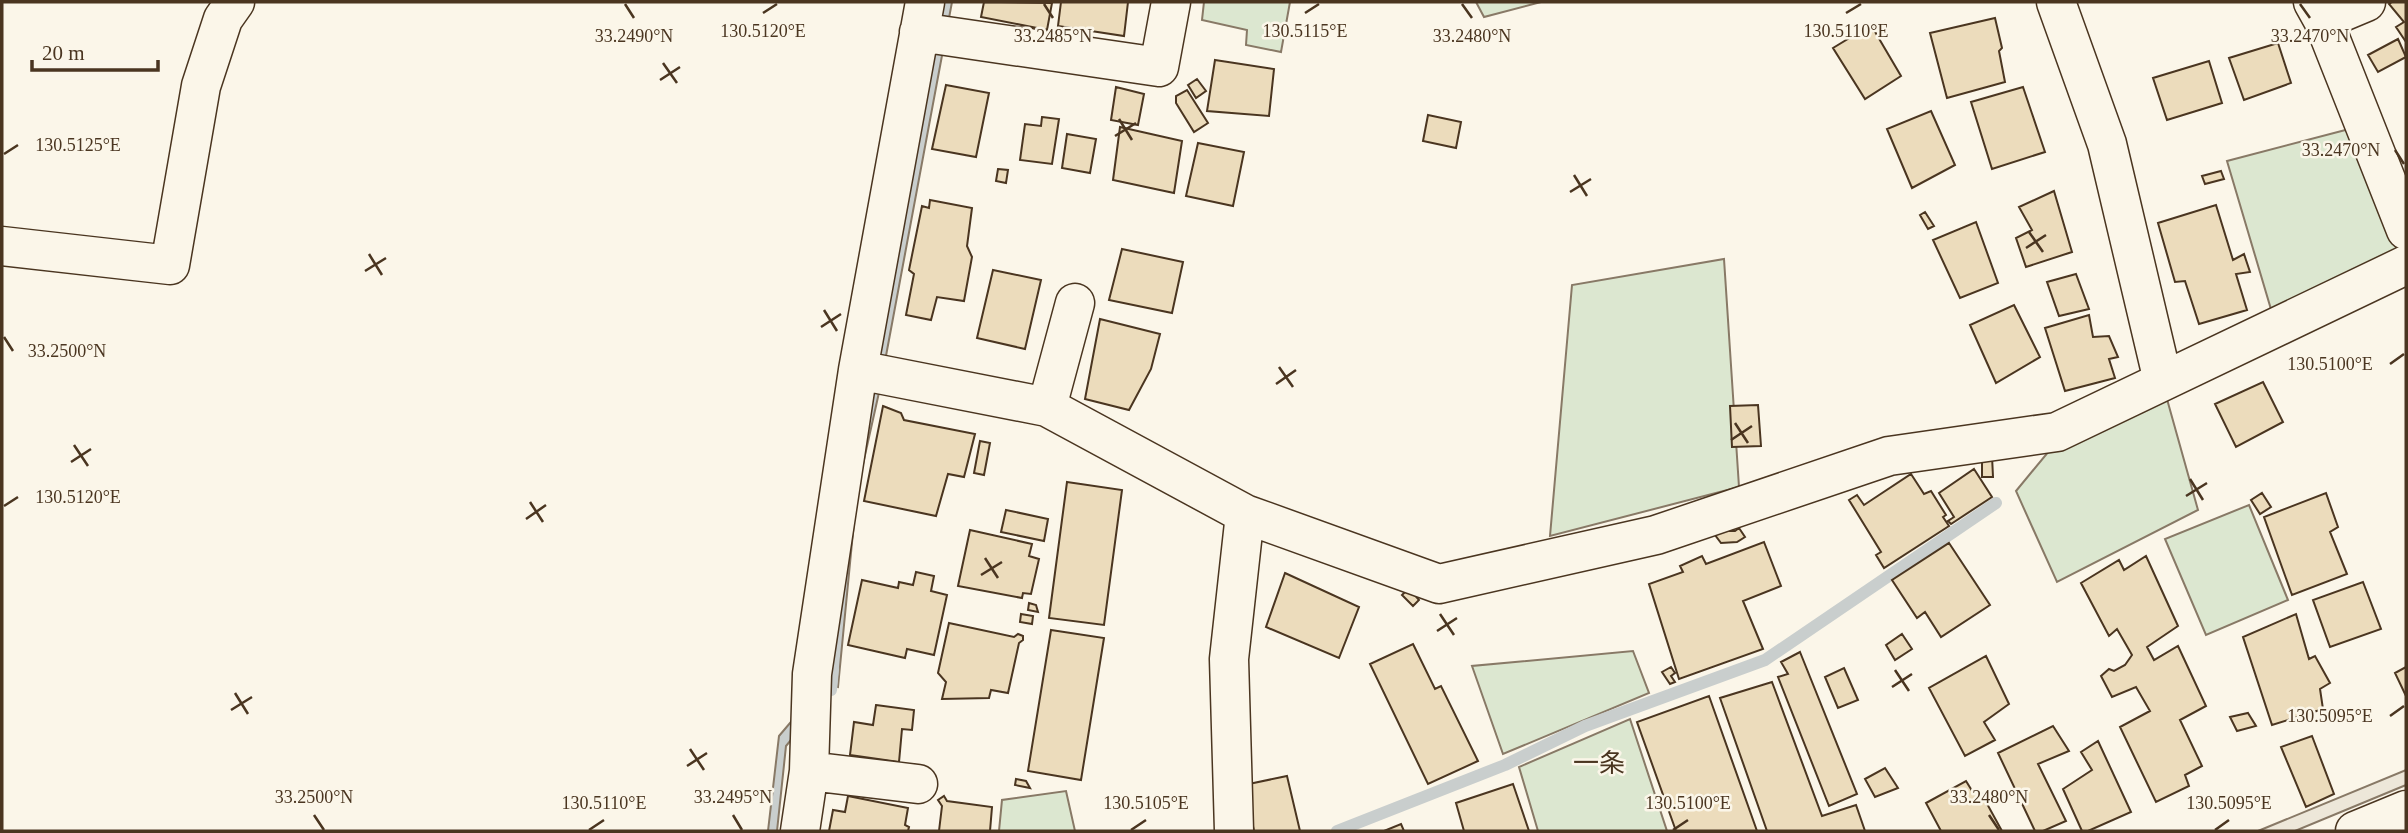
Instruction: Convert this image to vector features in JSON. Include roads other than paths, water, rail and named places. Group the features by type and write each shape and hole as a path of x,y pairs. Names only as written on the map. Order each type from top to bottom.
{"main road":[{"path":"2,246 170,265 201,86 223,19 235,2"},
{"path":"800,831 808,771 812,674 858,370 922,17 1159,68 1171,2"},
{"path":"2056,2 2107,144 2163,381"},
{"path":"2366,2 2318,11 2406,230"},
{"path":"858,370 1046,407 1245,514 1439,584 1656,535 1889,456 2057,432 2406,265"},
{"path":"1046,407 1075,303"},
{"path":"1234,831 1230,659 1245,514"},
{"path":"808,771 918,785"},
{"path":"2355,831 2406,810"}],"waterway":[{"path":"1337,831 1505,765 1585,726 1765,660 1996,503"},
{"path":"831,690 833,669"}],"district":[{"name":"一条","path":"1599,763"}]}
